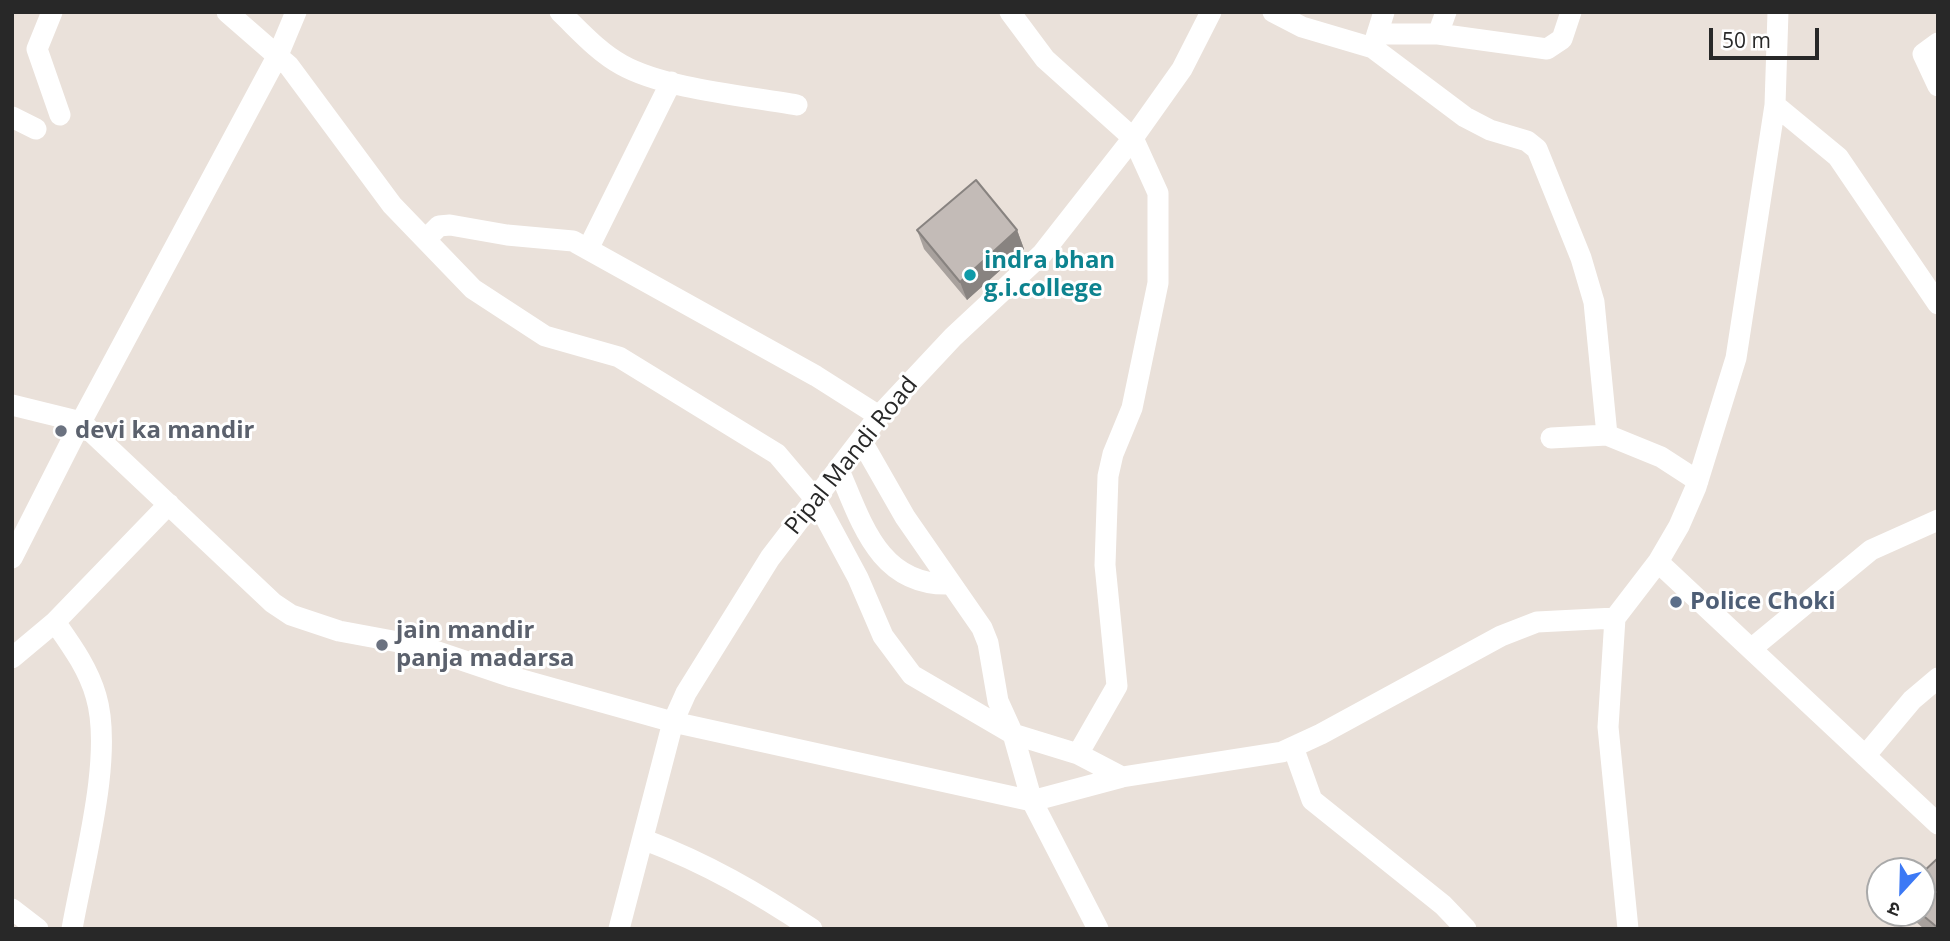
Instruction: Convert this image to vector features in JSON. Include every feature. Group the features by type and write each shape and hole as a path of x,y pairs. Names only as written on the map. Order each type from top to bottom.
{"street":[{"path":"52,12 37,50 60,115"},
{"path":"227,12 278,55 392,205 473,289 523,325 553,339 619,357 684,394 777,454 816,500 897,659 928,687 1013,734 1078,754 1122,778"},
{"path":"12,558 81,422 278,55 296,12"},
{"path":"560,12 606,55 638,73 671,82 797,104"},
{"path":"1010,12 1045,59 1133,138 1158,194 1158,283 1132,408 1113,454 1108,476 1105,565 1117,686 1078,754"},
{"name":"Pipal Mandi Road","path":"619,929 645,840 673,722 686,693 770,558 879,416 954,337 1042,254 1133,138 1182,69 1211,12"},
{"path":"1273,12 1302,27 1375,41 1438,34 1547,49 1562,39 1571,12"},
{"path":"1375,41 1384,12"},
{"path":"1438,34 1446,12"},
{"path":"1628,929 1608,727 1615,618 1658,562 1679,526 1698,481 1736,358 1775,105 1777,12"},
{"path":"1375,41 1465,117 1490,130 1527,141 1537,149 1581,258 1594,302 1607,435"},
{"path":"1938,43 1923,54 1938,86"},
{"path":"588,249 671,82"},
{"path":"1775,105 1838,157 1938,304"},
{"path":"12,117 36,129"},
{"path":"426,239 439,226 450,225 508,235 563,238 588,249 816,376 879,416"},
{"path":"12,405 81,422 273,603 290,615 339,631 420,646 512,677 673,722 1032,801 1122,778 1248,759 1293,747 1501,636 1537,622 1615,618"},
{"path":"1551,438 1607,435 1661,457 1698,481"},
{"path":"861,440 905,517 982,628 988,643 998,701 1013,734 1032,801 1098,929"},
{"path":"839,470 866,535 880,553 917,581 951,584"},
{"path":"12,658 55,622 169,504"},
{"path":"1751,649 1871,550 1938,520"},
{"path":"1658,562 1938,824"},
{"path":"55,622 82,662 96,695 104,736 72,929"},
{"path":"1865,756 1904,708 1938,678"},
{"path":"1293,747 1312,800 1443,905 1466,929"},
{"path":"645,840 692,858 748,887 812,929"},
{"path":"12,909 38,929"}],"building":[{"name":"indra bhan g.i.college","path":"976,180 1017,230 960,282 917,230"},
{"path":"1938,858 1938,928 1936,926"}],"place":[{"name":"indra bhan g.i.college","path":"970,275"},
{"name":"devi ka mandir","path":"61,431"},
{"name":"Police Choki","path":"1676,602"},
{"name":"jain mandir panja madarsa","path":"382,645"}]}
